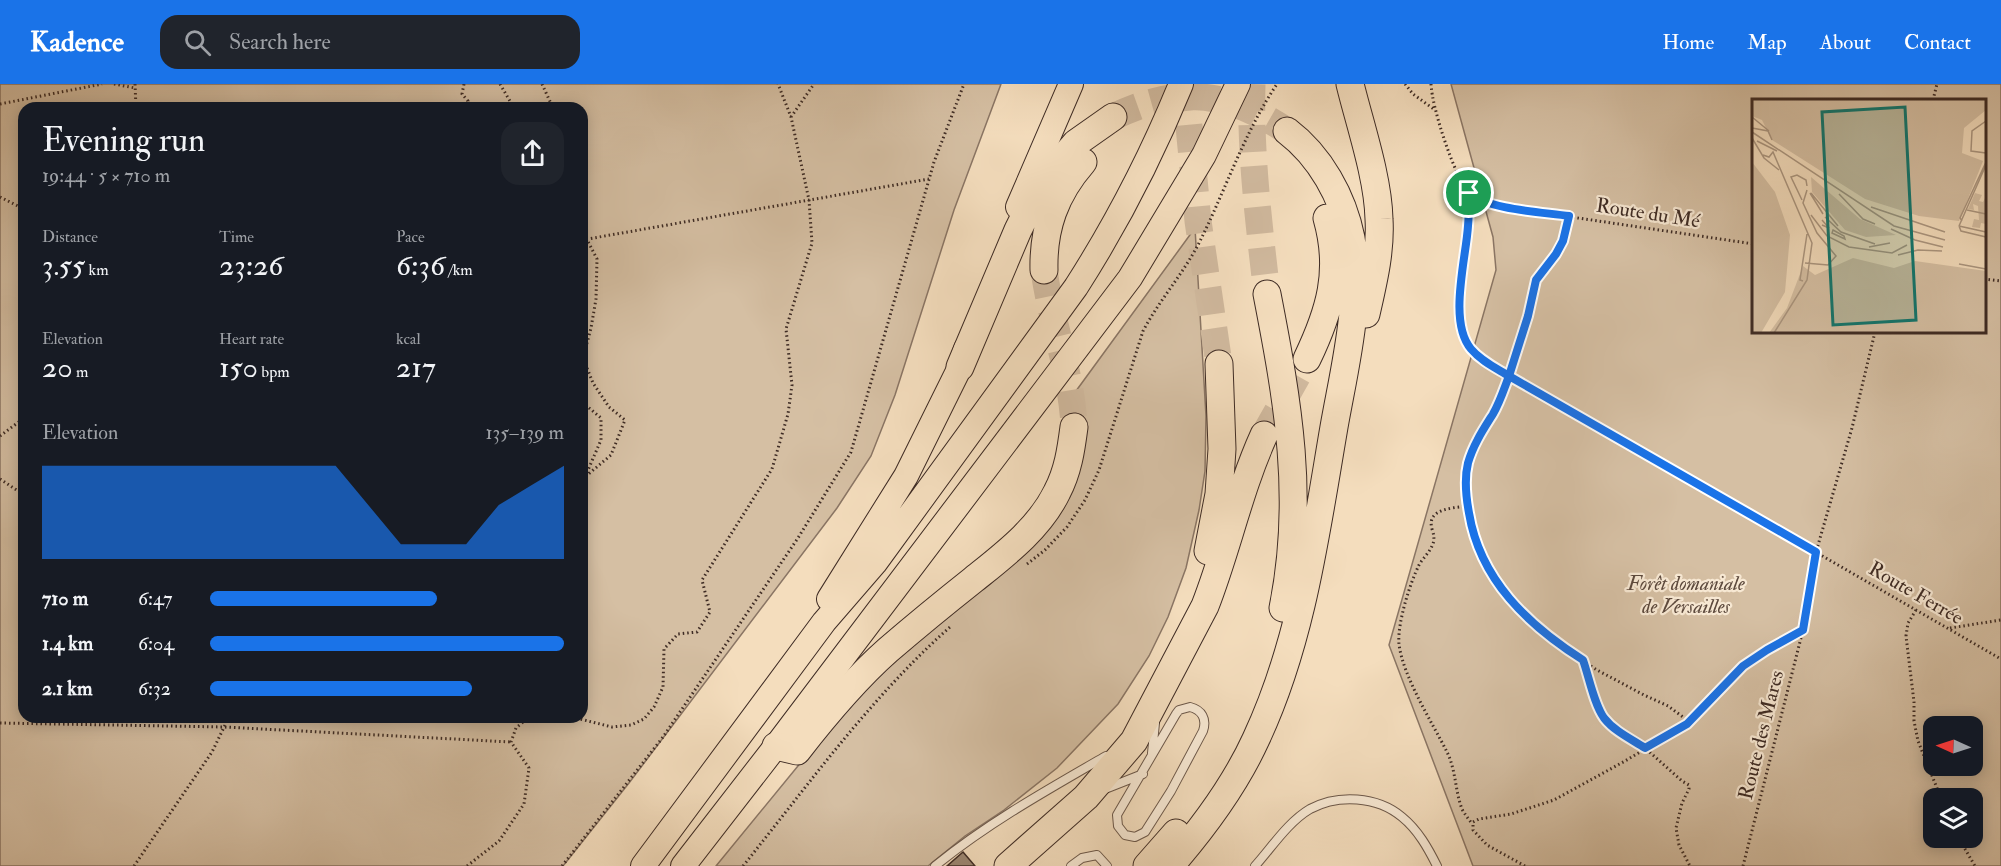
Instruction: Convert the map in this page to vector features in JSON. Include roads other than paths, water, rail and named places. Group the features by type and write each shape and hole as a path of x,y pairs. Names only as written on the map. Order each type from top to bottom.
{"highway":[{"path":"960,367 1007,234 1071,84"},
{"path":"643,866 824,622 875,562 1076,287 1105,242 1129,197 1181,84"},
{"path":"683,866 1130,278 1204,154 1238,84"},
{"path":"1170,866 1224,796 1251,749 1270,706 1292,642 1318,520 1342,426 1372,285 1379,237 1377,196 1350,84"},
{"path":"824,622 829,596 906,476 960,367 1018,230 1036,194 1076,143 1114,127 1082,162 1058,195 1051,210 1046,233 1043,251 1044,270"},
{"path":"1307,359 1326,315 1331,294 1334,273 1332,242 1325,212 1318,196 1297,166 1282,138 1297,138 1318,163 1340,200 1350,237 1353,259 1354,281 1350,331 1318,520"},
{"path":"1147,866 1173,837 1213,783 1234,745 1267,666 1279,628 1291,557 1294,485 1288,409 1267,294"},
{"path":"1008,866 1143,748 1160,693 1193,608 1219,494 1222,449 1219,364"},
{"path":"776,746 797,751 829,710 861,675 997,561 1028,532 1048,507 1065,476 1070,460 1074,427"},
{"path":"1160,693 1205,606 1252,461 1264,435"}],"lane":[{"path":"935,866 967,840 1018,806 1143,748 1179,710 1190,707 1199,711 1205,720 1203,731 1182,771 1141,835 1130,837 1121,831 1118,826 1118,815 1143,774 1143,748"},
{"path":"1086,797 1143,774"},
{"path":"1255,866 1297,819 1310,810 1325,803 1358,799 1390,808 1403,817 1427,847 1437,866"},
{"path":"1071,866 1082,858 1097,855 1107,866"}],"tunnel":[{"path":"1185,84 1198,221 1219,364"},
{"path":"1252,84 1254,163 1267,294"},
{"path":"1113,117 1160,100 1202,97 1244,107 1287,131"},
{"path":"1044,270 1069,387 1074,427"},
{"path":"1264,435 1307,359"}],"park label":[{"name":"Forêt domaniale de Versailles","path":"1686,594"}]}
